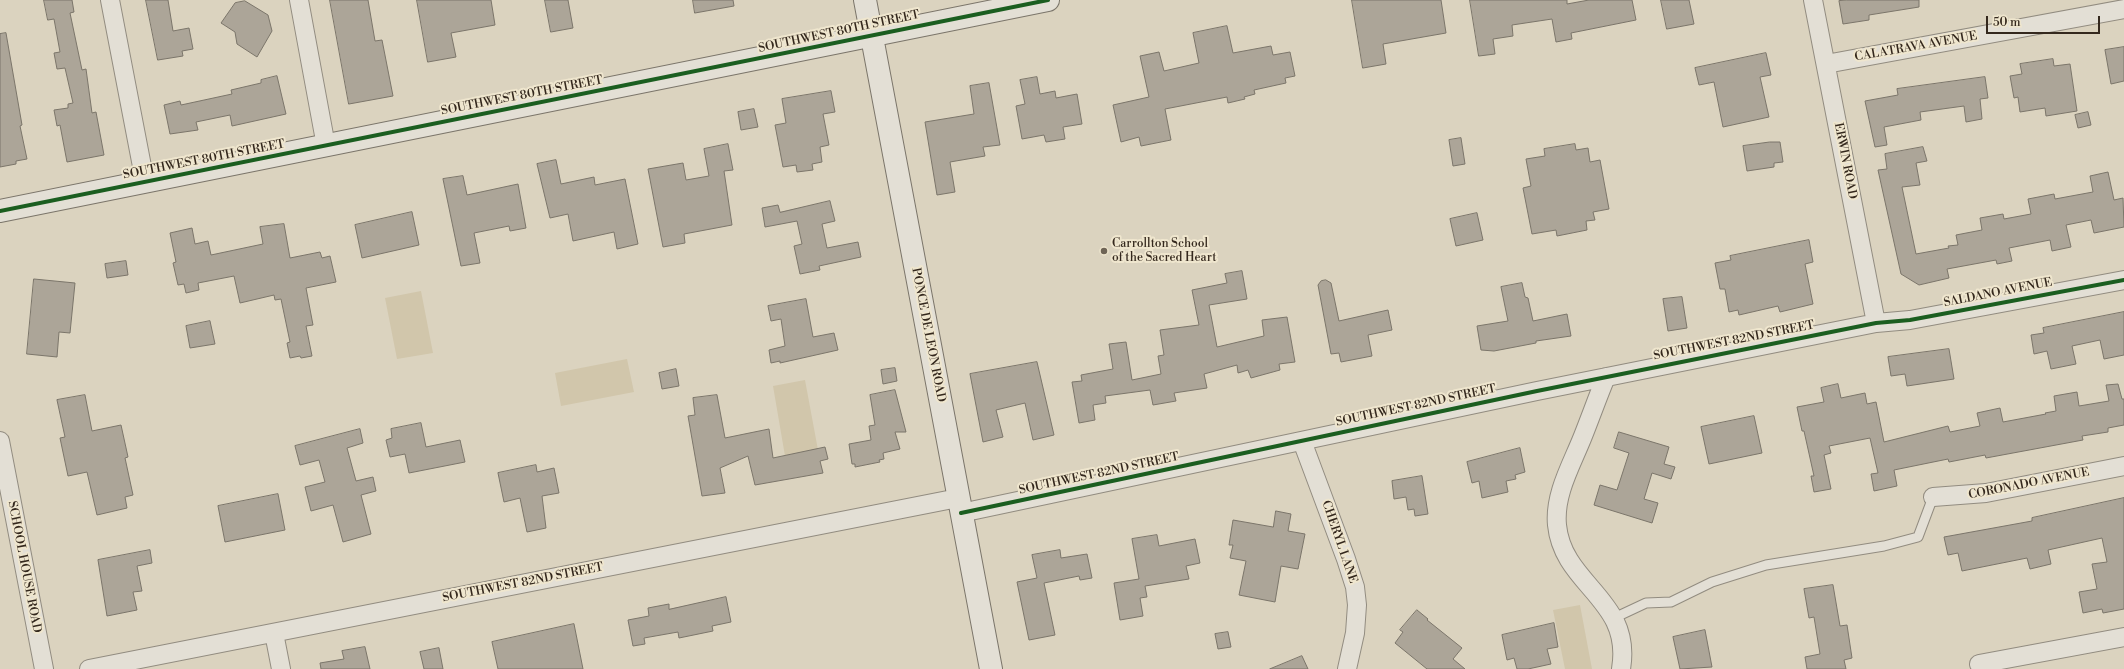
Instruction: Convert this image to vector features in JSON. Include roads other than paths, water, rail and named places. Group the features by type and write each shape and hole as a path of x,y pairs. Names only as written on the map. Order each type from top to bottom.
{"street":[{"path":"110,0 145,182"},
{"path":"299,0 326,146"},
{"name":"PONCE DE LEON ROAD","path":"865,0 991,669"},
{"name":"SOUTHWEST 80TH STREET","path":"0,211 1048,0"},
{"name":"ERWIN ROAD","path":"1813,0 1876,323"},
{"name":"CALATRAVA AVENUE","path":"1826,64 2124,9"},
{"name":"SALDANO AVENUE","path":"1876,323 1910,320 2124,280"},
{"name":"SOUTHWEST 82ND STREET","path":"89,669 274,633 1302,441 1606,377 1876,323"},
{"path":"1606,377 1565,479 1556,519 1560,541 1569,561 1614,618 1620,630 1622,644 1621,669"},
{"name":"CHERYL LANE","path":"1302,441 1355,587 1357,605 1355,633 1347,669"},
{"name":"SCHOOL HOUSE ROAD","path":"0,442 44,669"},
{"name":"CORONADO AVENUE","path":"1933,497 1986,493 2124,466"},
{"path":"274,633 281,669"},
{"path":"1978,664 2124,637"}],"lane":[{"path":"1614,618 1646,604 1672,602 1712,582 1766,565 1891,545 1918,537 1933,497"}],"place":[{"name":"Carrollton School of the Sacred Heart","path":"1104,251"}]}
